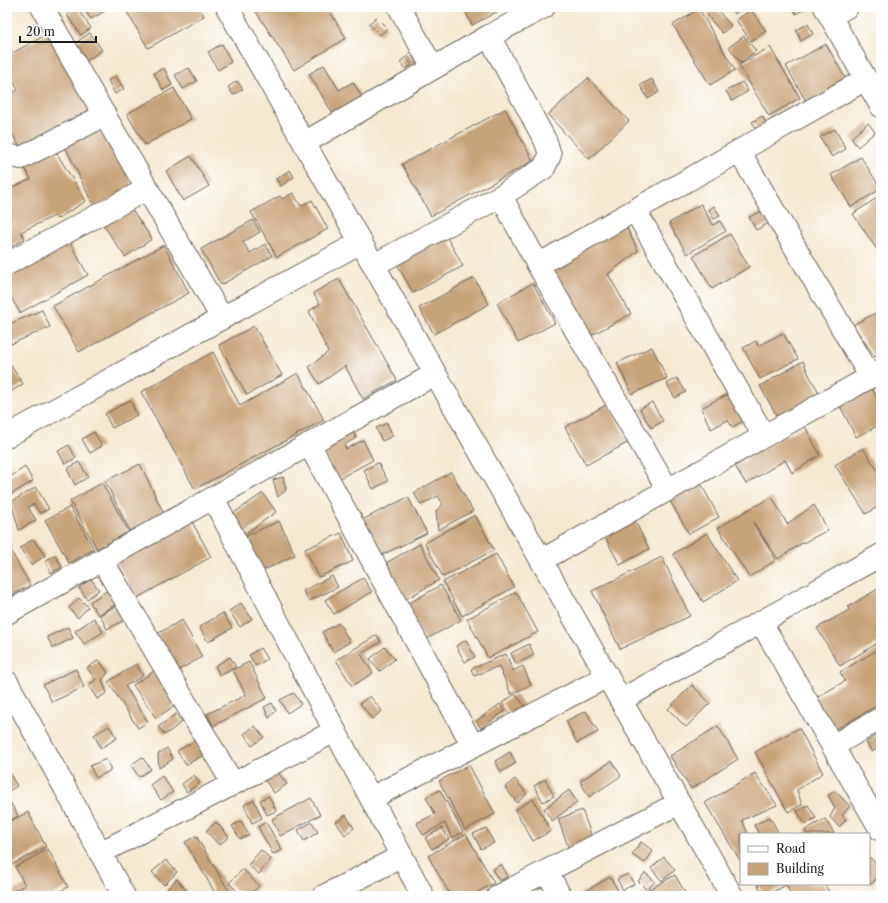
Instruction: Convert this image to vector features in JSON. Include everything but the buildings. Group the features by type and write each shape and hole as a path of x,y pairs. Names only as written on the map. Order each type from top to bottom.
{"street":[{"path":"42,7 222,318"},
{"path":"227,7 732,896"},
{"path":"398,7 433,68"},
{"path":"304,143 535,9"},
{"path":"834,10 866,79 881,106"},
{"path":"374,266 501,196 544,168 550,155 546,142 489,36"},
{"path":"538,265 866,79"},
{"path":"7,155 21,158 104,115"},
{"path":"542,560 876,373 739,150"},
{"path":"7,264 147,189"},
{"path":"501,196 538,265 668,490"},
{"path":"635,210 764,436"},
{"path":"7,436 360,242"},
{"path":"7,613 435,374"},
{"path":"309,444 473,746"},
{"path":"213,498 423,896"},
{"path":"621,700 881,555"},
{"path":"102,560 233,784"},
{"path":"761,622 881,830"},
{"path":"371,798 608,676"},
{"path":"7,682 124,896"},
{"path":"833,746 881,718"},
{"path":"100,853 335,731"},
{"path":"498,896 679,803"},
{"path":"324,896 402,856"},
{"path":"546,871 560,896"}]}
